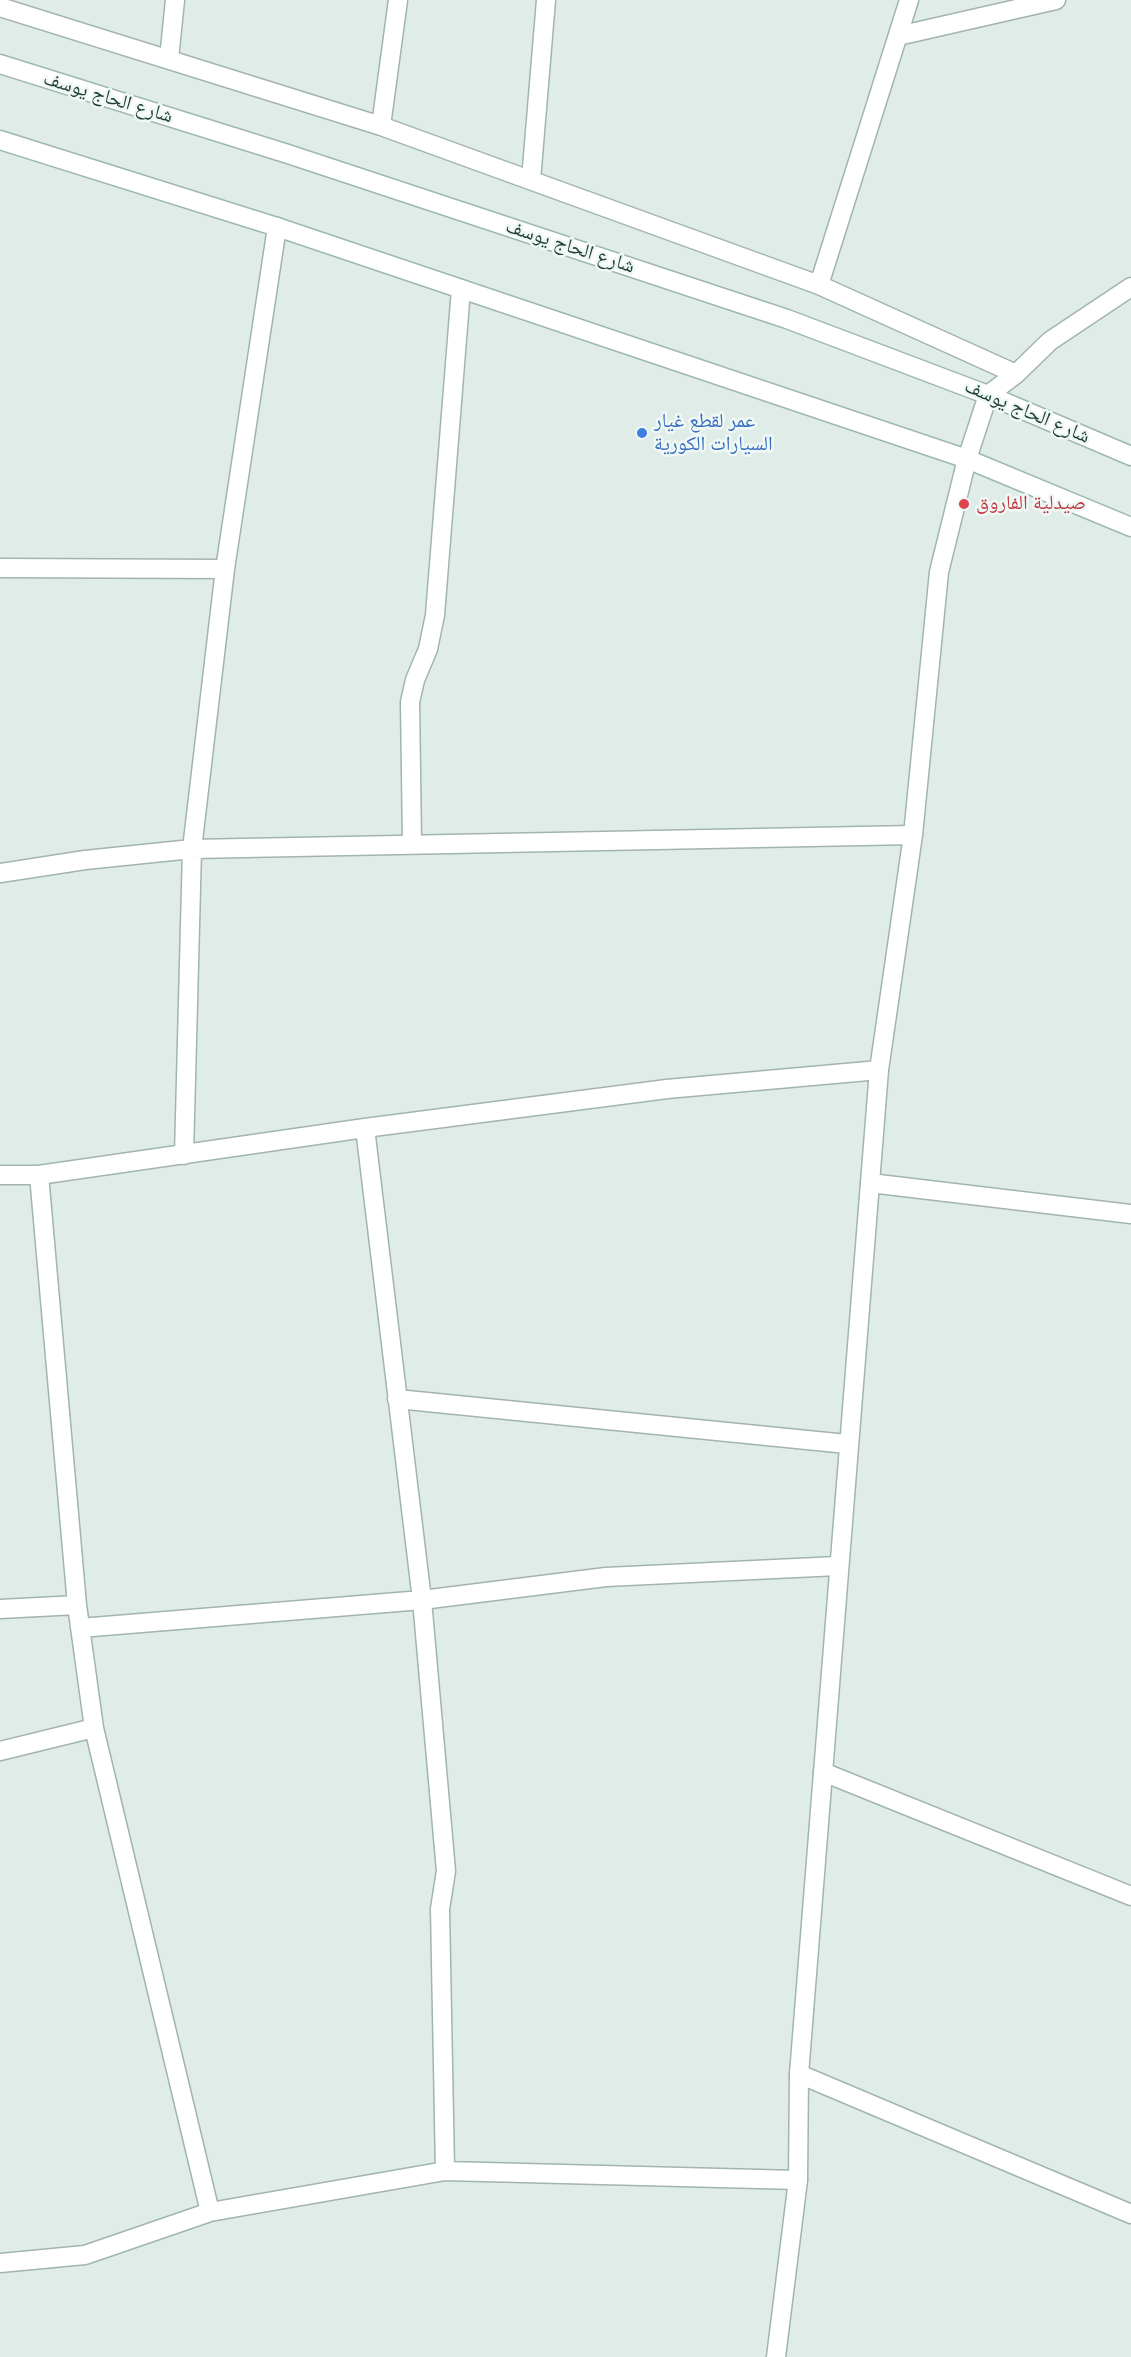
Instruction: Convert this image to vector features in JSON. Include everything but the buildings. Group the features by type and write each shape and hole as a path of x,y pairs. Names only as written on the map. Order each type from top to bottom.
{"street":[{"path":"169,59 174,0"},
{"path":"381,126 399,0"},
{"path":"531,180 546,0"},
{"path":"819,285 909,0"},
{"path":"898,36 1056,0"},
{"path":"0,7 381,126 531,180 819,285 1016,374"},
{"name":"شارع الحاج يوسف","path":"0,64 288,154 787,319 988,395 1131,456"},
{"path":"0,140 277,227 967,459 1131,527"},
{"path":"184,1155 192,849 225,569 277,227"},
{"path":"776,2357 798,2180 799,2074 847,1444 879,1070 914,835 939,572 967,459 988,395 1016,374 1050,341 1131,287"},
{"path":"412,843 410,702 415,680 428,649 435,615 461,289"},
{"path":"0,568 225,569"},
{"path":"0,873 85,860 192,849 914,835"},
{"path":"0,1175 39,1175 365,1128 667,1089 879,1070"},
{"path":"365,1128 422,1600 446,1872 440,1910 445,2171"},
{"path":"39,1175 77,1605 94,1728 210,2212"},
{"path":"870,1183 1131,1214"},
{"path":"397,1399 847,1444"},
{"path":"80,1628 422,1600 606,1577 838,1566"},
{"path":"0,1609 77,1605"},
{"path":"0,1751 94,1728"},
{"path":"823,1772 1131,1896"},
{"path":"799,2074 1131,2214"},
{"path":"0,2264 85,2254 210,2212 445,2171 798,2180"}],"place":[{"name":"عمر لقطع غيار السيارات الكورية","path":"642,433"},
{"name":"صيدلية الفاروق","path":"964,504"}]}
